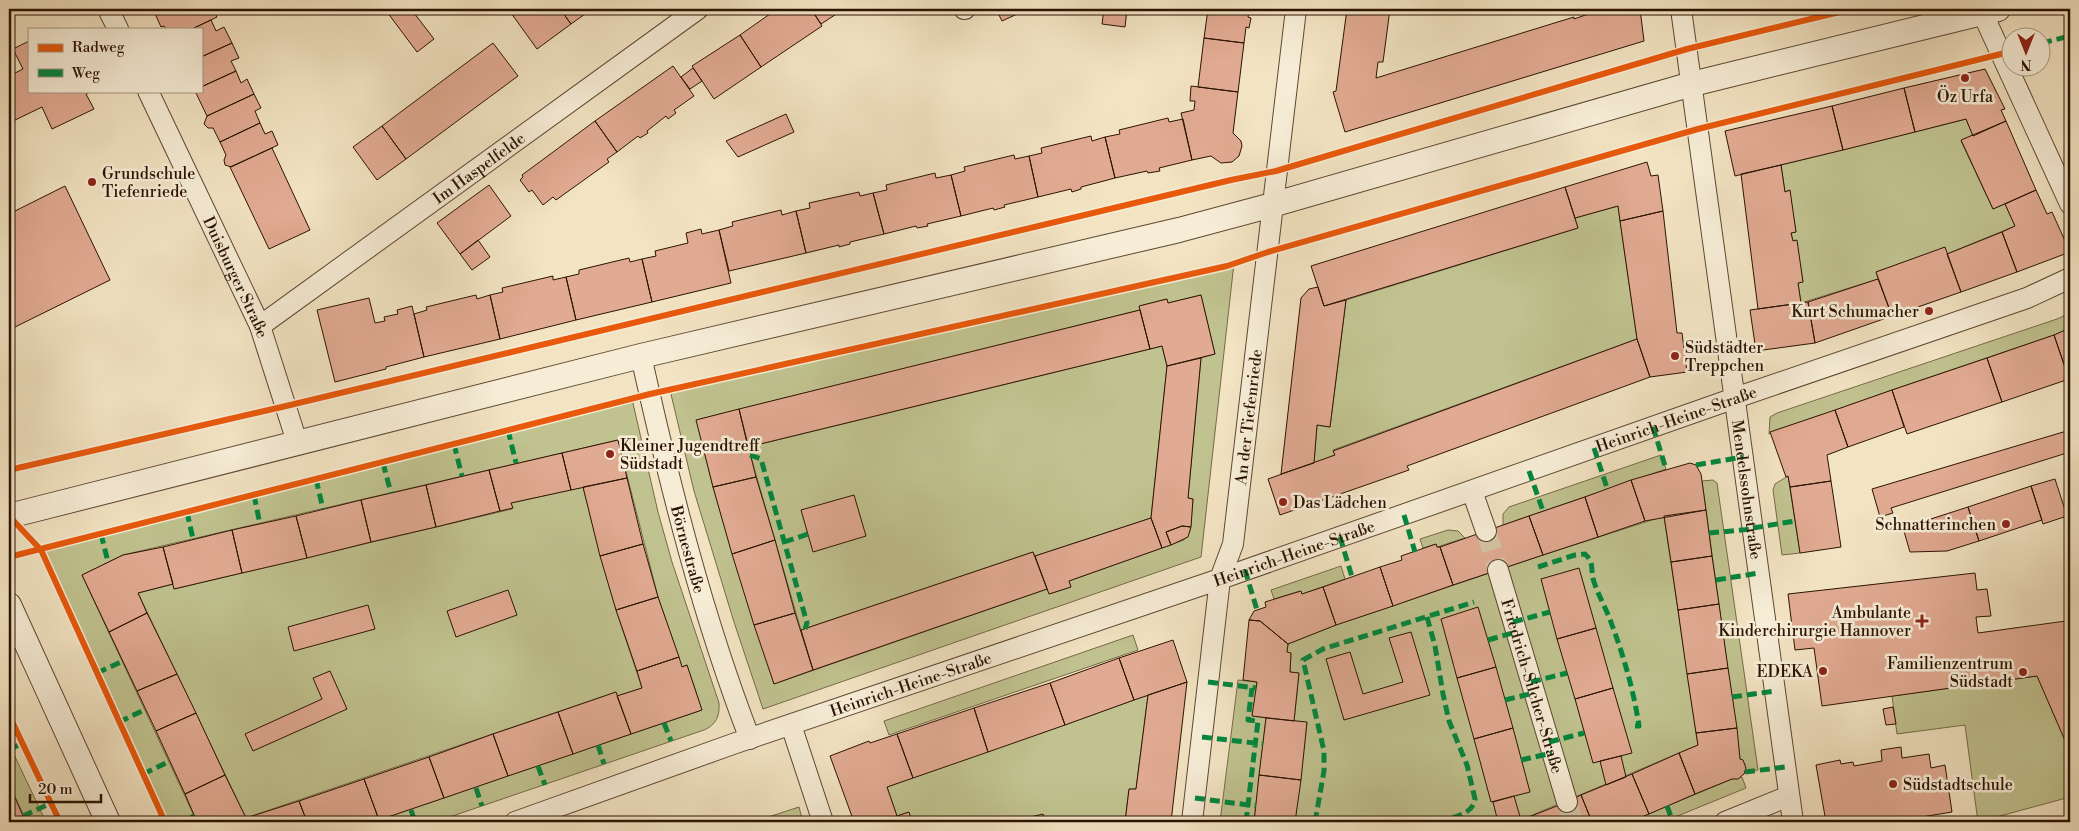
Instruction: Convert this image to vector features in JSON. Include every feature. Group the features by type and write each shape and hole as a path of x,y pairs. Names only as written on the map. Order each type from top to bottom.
{"street":[{"path":"108,9 118,28"},
{"name":"An der Tiefenriede","path":"1192,822 1220,579 1233,544 1296,9"},
{"name":"Mendelssohnstraße","path":"1681,9 1793,822"},
{"name":"Im Haspelfelde","path":"260,326 691,11"},
{"path":"9,516 641,356 1179,230 1692,84 1990,11 2070,204"},
{"name":"Duisburger Straße","path":"148,92 260,326 297,442"},
{"name":"Heinrich-Heine-Straße","path":"515,822 549,817 750,739 1220,579 2026,298 2070,278"},
{"name":"Börnestraße","path":"641,356 669,483 696,579 717,648 750,739"},
{"path":"1472,491 1486,531"},
{"name":"Friedrich-Silcher-Straße","path":"1498,570 1567,802"},
{"path":"9,605 108,822"},
{"path":"791,725 823,822"},
{"path":"1725,822 1789,796"}],"green space":[{"path":"1966,119 1973,136 1961,141 1993,209 2005,204 2015,226 1947,254 1945,248 1876,272 1878,279 1801,303 1798,283 1803,282 1796,240 1793,241 1791,233 1796,232 1789,190 1785,192 1781,165"},
{"path":"1618,206 1637,339 1333,450 1335,455 1314,463 1317,425 1330,427 1346,300 1578,228 1575,218"},
{"path":"1234,263 1201,557 763,709 694,491 670,390","holes":["1201,295 1215,354 1201,358 1188,498 1193,499 1190,531 1184,540 1069,581 1071,587 1049,594 1047,589 774,684 713,487 697,420 1140,310 1140,306 1166,299 1168,303"]},
{"path":"2070,313 2070,328 2054,335 1769,434 1770,417 1777,413"},
{"path":"1162,346 1167,366 1151,518 1035,556 1033,552 801,630 748,447"},
{"path":"632,399 658,512 672,562 719,703 718,716 712,726 435,822 372,822 702,710 687,665 682,667 658,597 618,440 123,555 82,575 197,822 165,822 41,550"},
{"path":"1661,455 1666,469 1503,525 1503,514 1509,507"},
{"path":"1788,476 1800,553 1782,555 1773,490 1775,484"},
{"path":"1713,480 1717,483 1758,770 1745,772 1745,764 1740,759 1702,481"},
{"path":"583,487 616,610 642,688 617,696 616,692 246,818 138,593 173,584 174,589 512,509 511,503"},
{"path":"1664,516 1698,745 1516,822 1295,822 1307,723 1294,721 1299,673 1290,672 1291,654 1287,652 1288,644 1336,625"},
{"path":"1448,530 1458,531 1465,538 1437,547 1436,544 1423,548 1420,539"},
{"path":"1341,566 1345,579 1302,594 1300,591 1274,599 1271,590"},
{"path":"1133,635 1138,650 889,735 884,721"},
{"path":"2037,676 2070,752 2070,797 1978,822 1965,725 1897,734 1892,696"},
{"path":"1238,680 1257,682 1253,716 1266,718 1254,822 1220,822"},
{"path":"1148,695 1136,789 1129,789 1125,822 912,822 908,812 897,816 887,787"},
{"path":"9,744 46,822 27,822 9,784"},
{"path":"1742,777 1746,788 1663,822 1629,822 1732,779"},
{"path":"799,807 803,822 753,822"}],"building":[{"path":"153,9 213,9 217,17 194,28 161,27"},
{"path":"391,9 411,9 434,39 417,52 387,12"},
{"path":"518,9 560,9 571,24 537,49 511,13"},
{"path":"560,9 592,9 571,24"},
{"path":"777,9 811,9 822,26 761,67 740,35"},
{"path":"811,9 844,9 821,24"},
{"path":"996,9 1028,9 1002,21"},
{"path":"1104,9 1127,9 1125,27 1102,24"},
{"path":"1208,9 1249,9 1248,17 1251,18 1249,28 1246,27 1244,43 1204,38"},
{"path":"1347,9 1390,9 1383,62 1378,62 1376,78 1574,17 1574,19 1594,12 1593,9 1640,9 1644,41 1345,132 1333,92 1336,91"},
{"path":"211,20 216,31 224,27 232,43 202,57 202,28 194,28"},
{"path":"740,35 761,67 714,99 692,66"},
{"path":"1204,38 1244,43 1238,92 1198,87"},
{"path":"28,42 28,92 90,92 86,94 94,109 52,129 42,107 9,123 9,76 23,69 13,49"},
{"path":"232,43 239,58 231,61 236,71 202,87 202,57"},
{"path":"493,43 518,76 406,159 382,126"},
{"path":"673,66 694,96 674,110 676,113 668,119 666,116 647,131 648,133 640,138 638,136 617,152 595,121"},
{"path":"693,68 702,81 690,89 681,77"},
{"path":"1985,69 2005,109 2001,110 2006,121 1973,136 1966,119 1915,132 1904,88"},
{"path":"236,71 241,83 247,79 254,94 207,116 195,92 202,92 202,87"},
{"path":"1191,86 1238,92 1233,133 1241,141 1242,146 1239,156 1232,162 1221,163 1211,156 1192,160 1181,113 1194,110 1195,101 1190,101"},
{"path":"1904,88 1915,132 1843,150 1832,106"},
{"path":"254,94 261,108 255,111 260,123 220,142 213,128 208,128 204,124 207,116"},
{"path":"1832,106 1843,150 1735,176 1725,131"},
{"path":"786,114 794,132 738,157 726,141"},
{"path":"1168,118 1169,122 1183,119 1192,160 1159,168 1160,171 1148,173 1147,171 1115,178 1105,137 1120,134 1119,130"},
{"path":"595,121 617,152 607,159 609,162 556,200 553,197 543,205 532,190 529,192 520,180 523,177 522,175"},
{"path":"2006,121 2036,190 1993,209 1961,140"},
{"path":"260,123 265,134 272,131 278,145 231,167 225,165 226,155 220,142"},
{"path":"382,126 406,159 377,180 353,147"},
{"path":"1091,136 1092,141 1105,137 1115,178 1081,187 1081,189 1072,192 1071,189 1038,197 1029,156 1042,153 1041,148"},
{"path":"272,148 310,230 269,249 230,167"},
{"path":"1014,155 1015,159 1029,156 1038,197 1004,205 1005,207 994,210 993,208 961,216 951,175 965,171 964,167"},
{"path":"1647,162 1651,176 1658,175 1663,211 1620,221 1618,206 1575,218 1565,187"},
{"path":"1781,165 1785,192 1790,190 1796,232 1791,233 1793,241 1797,240 1803,282 1798,283 1801,303 1758,309 1741,174"},
{"path":"935,173 936,178 951,175 961,216 927,224 928,226 917,228 916,226 884,234 873,193 887,190 886,185"},
{"path":"489,185 511,216 460,254 437,223"},
{"path":"65,186 110,280 9,330 9,214"},
{"path":"1565,187 1578,228 1324,306 1311,266"},
{"path":"2036,190 2047,214 2052,212 2070,252 2017,272 2002,232 2015,226 2005,204"},
{"path":"859,192 860,196 873,193 884,234 850,242 850,244 839,247 839,245 806,253 796,211 810,208 809,203"},
{"path":"781,210 782,215 796,211 806,253 729,271 719,230 733,226 732,222"},
{"path":"1663,211 1677,333 1682,333 1687,372 1650,377 1637,339 1620,221"},
{"path":"701,229 702,234 719,230 731,283 652,302 642,259 656,256 655,251 688,243 686,233"},
{"path":"2002,232 2017,272 1961,292 1947,254"},
{"path":"478,240 490,257 472,270 460,254"},
{"path":"1945,247 1961,292 1892,316 1876,272"},
{"path":"629,258 630,262 642,259 652,302 576,320 566,277 579,274 579,270"},
{"path":"553,276 553,280 566,277 576,320 500,339 490,295 503,292 502,288"},
{"path":"1878,279 1892,316 1815,343 1808,302"},
{"path":"1318,287 1324,306 1346,300 1330,427 1317,425 1314,463 1281,474 1301,298 1309,289"},
{"path":"476,295 477,299 490,295 500,339 424,357 414,314 427,310 426,307"},
{"path":"1201,295 1215,354 1167,366 1162,346 1150,349 1139,306 1167,299 1168,303"},
{"path":"369,298 375,323 385,321 384,317 398,314 397,310 412,306 424,357 335,382 317,310"},
{"path":"1808,302 1815,343 1756,351 1750,310"},
{"path":"1140,310 1150,349 748,447 739,409"},
{"path":"2070,328 2070,379 2069,379 2054,335"},
{"path":"2054,335 2069,379 2002,402 1987,358"},
{"path":"1637,339 1650,377 1407,466 1409,470 1280,515 1268,479 1335,455 1333,451"},
{"path":"1201,358 1188,498 1193,499 1191,527 1182,526 1166,532 1171,545 1162,548 1151,518 1167,366"},
{"path":"1987,358 2002,402 1907,434 1892,390"},
{"path":"1892,390 1904,427 1848,447 1835,410"},
{"path":"739,409 756,477 713,487 696,420"},
{"path":"1835,410 1848,447 1827,455 1831,481 1790,487 1788,476 1786,477 1770,432"},
{"path":"2070,430 2070,452 1891,508 1893,513 1880,517 1872,489"},
{"path":"618,440 627,478 571,490 562,453"},
{"path":"562,453 571,490 511,503 513,508 500,511 489,470"},
{"path":"1690,463 1696,465 1701,474 1706,510 1645,521 1631,480"},
{"path":"489,470 500,511 436,527 426,485"},
{"path":"756,477 775,540 732,554 713,487"},
{"path":"627,478 643,544 600,556 583,487"},
{"path":"2055,479 2067,516 2043,524 2031,486"},
{"path":"1631,480 1645,521 1598,537 1585,497"},
{"path":"1831,481 1841,547 1800,553 1790,487"},
{"path":"426,485 436,527 371,542 361,500"},
{"path":"2031,486 2042,520 1979,541 1968,507"},
{"path":"854,495 866,536 813,552 801,510"},
{"path":"1585,497 1598,537 1543,555 1529,516"},
{"path":"361,500 371,542 307,558 296,516"},
{"path":"1968,507 1979,541 1947,551 1910,552 1903,528"},
{"path":"1706,510 1712,556 1671,562 1664,516"},
{"path":"296,516 307,558 242,573 232,530"},
{"path":"1529,516 1543,555 1453,585 1440,547"},
{"path":"1151,518 1162,548 1069,581 1071,587 1049,594 1035,556"},
{"path":"1182,526 1191,527 1188,537 1171,545 1166,532"},
{"path":"232,530 242,573 174,589 163,547"},
{"path":"775,540 795,613 754,625 732,554"},
{"path":"643,544 658,597 616,610 600,556"},
{"path":"1436,544 1437,547 1440,547 1453,585 1393,606 1380,567 1402,560 1401,556"},
{"path":"163,547 173,584 138,593 147,613 109,632 82,575 123,555"},
{"path":"1033,552 1047,589 813,670 801,630"},
{"path":"1712,556 1719,604 1678,610 1671,562"},
{"path":"1380,567 1393,606 1336,625 1323,587"},
{"path":"1579,568 1596,628 1557,639 1541,579"},
{"path":"1975,573 1977,590 1987,589 1991,616 1976,617 1978,633 2066,621 2070,629 2070,752 2037,676 1822,706 1814,648 1795,650 1788,594"},
{"path":"1323,587 1336,625 1288,644 1260,621 1249,620 1254,611 1266,607 1265,602 1301,591 1302,594"},
{"path":"508,590 517,615 456,637 447,611"},
{"path":"658,597 679,657 637,671 616,610"},
{"path":"1719,604 1728,668 1687,674 1678,610"},
{"path":"368,605 375,629 294,651 288,627"},
{"path":"1478,607 1496,667 1457,678 1441,619"},
{"path":"147,613 177,674 137,691 109,632"},
{"path":"795,613 813,670 774,684 754,625"},
{"path":"1249,620 1260,621 1288,644 1287,652 1291,653 1290,672 1299,673 1294,721 1252,716 1257,682 1243,680"},
{"path":"1596,628 1613,688 1575,699 1557,639"},
{"path":"1411,632 1430,695 1344,720 1326,659 1350,652 1363,694 1403,682 1389,638"},
{"path":"1173,640 1187,682 1134,700 1119,658"},
{"path":"679,657 682,667 687,665 702,710 631,734 617,696 642,688 637,671"},
{"path":"1119,658 1134,700 1065,725 1050,683"},
{"path":"1496,667 1513,728 1474,739 1457,678"},
{"path":"1728,668 1737,728 1696,733 1687,674"},
{"path":"330,671 347,709 253,751 245,734 322,699 313,678"},
{"path":"177,674 196,713 156,731 137,691"},
{"path":"1187,682 1171,822 1125,822 1129,789 1136,789 1148,695"},
{"path":"1050,683 1065,725 988,752 974,708"},
{"path":"1613,688 1632,753 1593,763 1575,699"},
{"path":"616,692 631,734 573,754 558,712"},
{"path":"1893,707 1896,724 1886,725 1883,709"},
{"path":"974,708 988,752 913,778 897,734"},
{"path":"558,712 573,754 508,776 493,734"},
{"path":"196,713 225,775 185,794 156,731"},
{"path":"1266,718 1307,722 1301,780 1259,775"},
{"path":"1513,728 1530,792 1491,802 1474,739"},
{"path":"1737,728 1740,759 1743,760 1746,768 1744,774 1738,779 1732,779 1695,794 1679,753 1698,745 1696,733"},
{"path":"493,734 508,776 444,798 429,757"},
{"path":"897,734 913,778 887,787 897,816 880,822 854,822 830,756 869,741 870,743"},
{"path":"1901,747 1902,758 1929,754 1931,768 1945,765 1952,812 1891,822 1826,822 1816,765 1840,760 1841,764 1853,762 1854,766 1882,761 1881,750"},
{"path":"1679,753 1695,794 1649,814 1632,774"},
{"path":"1621,756 1626,777 1606,785 1600,761"},
{"path":"429,757 444,798 379,820 364,779"},
{"path":"1632,774 1649,814 1629,822 1592,822 1581,795"},
{"path":"225,775 246,818 235,822 197,822 185,794"},
{"path":"1259,775 1301,780 1295,822 1254,822"},
{"path":"364,779 379,820 372,822 307,822 299,801"},
{"path":"10,786 23,816 27,822 9,822"},
{"path":"1581,795 1592,822 1516,822 1567,802"},
{"path":"1514,796 1521,820 1516,822 1498,822 1493,802"},
{"path":"299,801 307,822 235,822 246,818"},
{"path":"909,812 912,822 880,822 897,816"},
{"path":"1043,814 1045,822 1010,822"}],"tunnel":[{"path":"1486,531 1498,570"},
{"path":"1567,802 1573,822"}],"marked path":[{"path":"2068,9 2070,15"},
{"path":"2052,40 2070,36"},
{"path":"1653,427 1666,469"},
{"path":"508,430 516,463"},
{"path":"454,444 462,476"},
{"path":"1594,448 1607,488"},
{"path":"750,455 761,459 807,623 805,629"},
{"path":"1696,465 1743,457"},
{"path":"383,463 391,493"},
{"path":"1529,471 1543,511"},
{"path":"316,479 323,509"},
{"path":"254,495 260,524"},
{"path":"187,512 193,539"},
{"path":"1404,515 1415,552"},
{"path":"1753,528 1795,521"},
{"path":"1709,533 1753,529"},
{"path":"101,534 108,562"},
{"path":"784,542 808,534"},
{"path":"1340,537 1352,577"},
{"path":"1538,567 1575,555 1585,554 1588,557 1594,582 1610,619 1628,675 1639,726 1635,726"},
{"path":"1245,570 1257,610"},
{"path":"1716,580 1759,573"},
{"path":"1315,822 1324,771 1324,751 1303,660 1323,649 1474,602"},
{"path":"1513,622 1550,612"},
{"path":"1427,617 1435,646 1449,721 1467,765 1475,799 1473,805 1465,813 1436,822"},
{"path":"1724,635 1766,629"},
{"path":"1488,640 1516,632"},
{"path":"97,673 123,661"},
{"path":"1531,682 1567,673"},
{"path":"1208,682 1256,688"},
{"path":"1246,822 1258,721 1248,720 1252,688"},
{"path":"1732,697 1775,691"},
{"path":"1505,700 1534,693"},
{"path":"119,722 146,709"},
{"path":"664,723 671,741"},
{"path":"1549,742 1584,733"},
{"path":"1202,737 1263,744"},
{"path":"9,750 22,743"},
{"path":"598,745 604,764"},
{"path":"1521,760 1552,753"},
{"path":"143,774 170,761"},
{"path":"538,766 545,785"},
{"path":"1745,772 1785,767"},
{"path":"476,788 482,806"},
{"path":"1195,798 1256,806"},
{"path":"23,816 51,803"},
{"path":"1667,806 1673,822"},
{"path":"411,810 415,822"},
{"path":"177,822 194,816"}],"cycle path":[{"path":"9,470 286,406 1231,180 1276,171 1687,49 1852,9"},
{"path":"9,557 650,394 1227,266 1268,252 1698,129 2002,54"},
{"path":"9,516 41,550 165,822"},
{"path":"9,715 60,822"}],"place":[{"name":"Öz Urfa","path":"1965,78"},
{"name":"Grundschule Tiefenriede","path":"92,182"},
{"name":"Kurt Schumacher","path":"1929,311"},
{"name":"Südstädter Treppchen","path":"1675,356"},
{"name":"Kleiner Jugendtreff Südstadt","path":"610,454"},
{"name":"Das Lädchen","path":"1283,502"},
{"name":"Schnatterinchen","path":"2006,524"},
{"name":"Ambulante Kinderchirurgie Hannover","path":"1922,621"},
{"name":"EDEKA","path":"1823,671"},
{"name":"Familienzentrum Südstadt","path":"2023,672"},
{"name":"Südstadtschule","path":"1893,784"}]}
